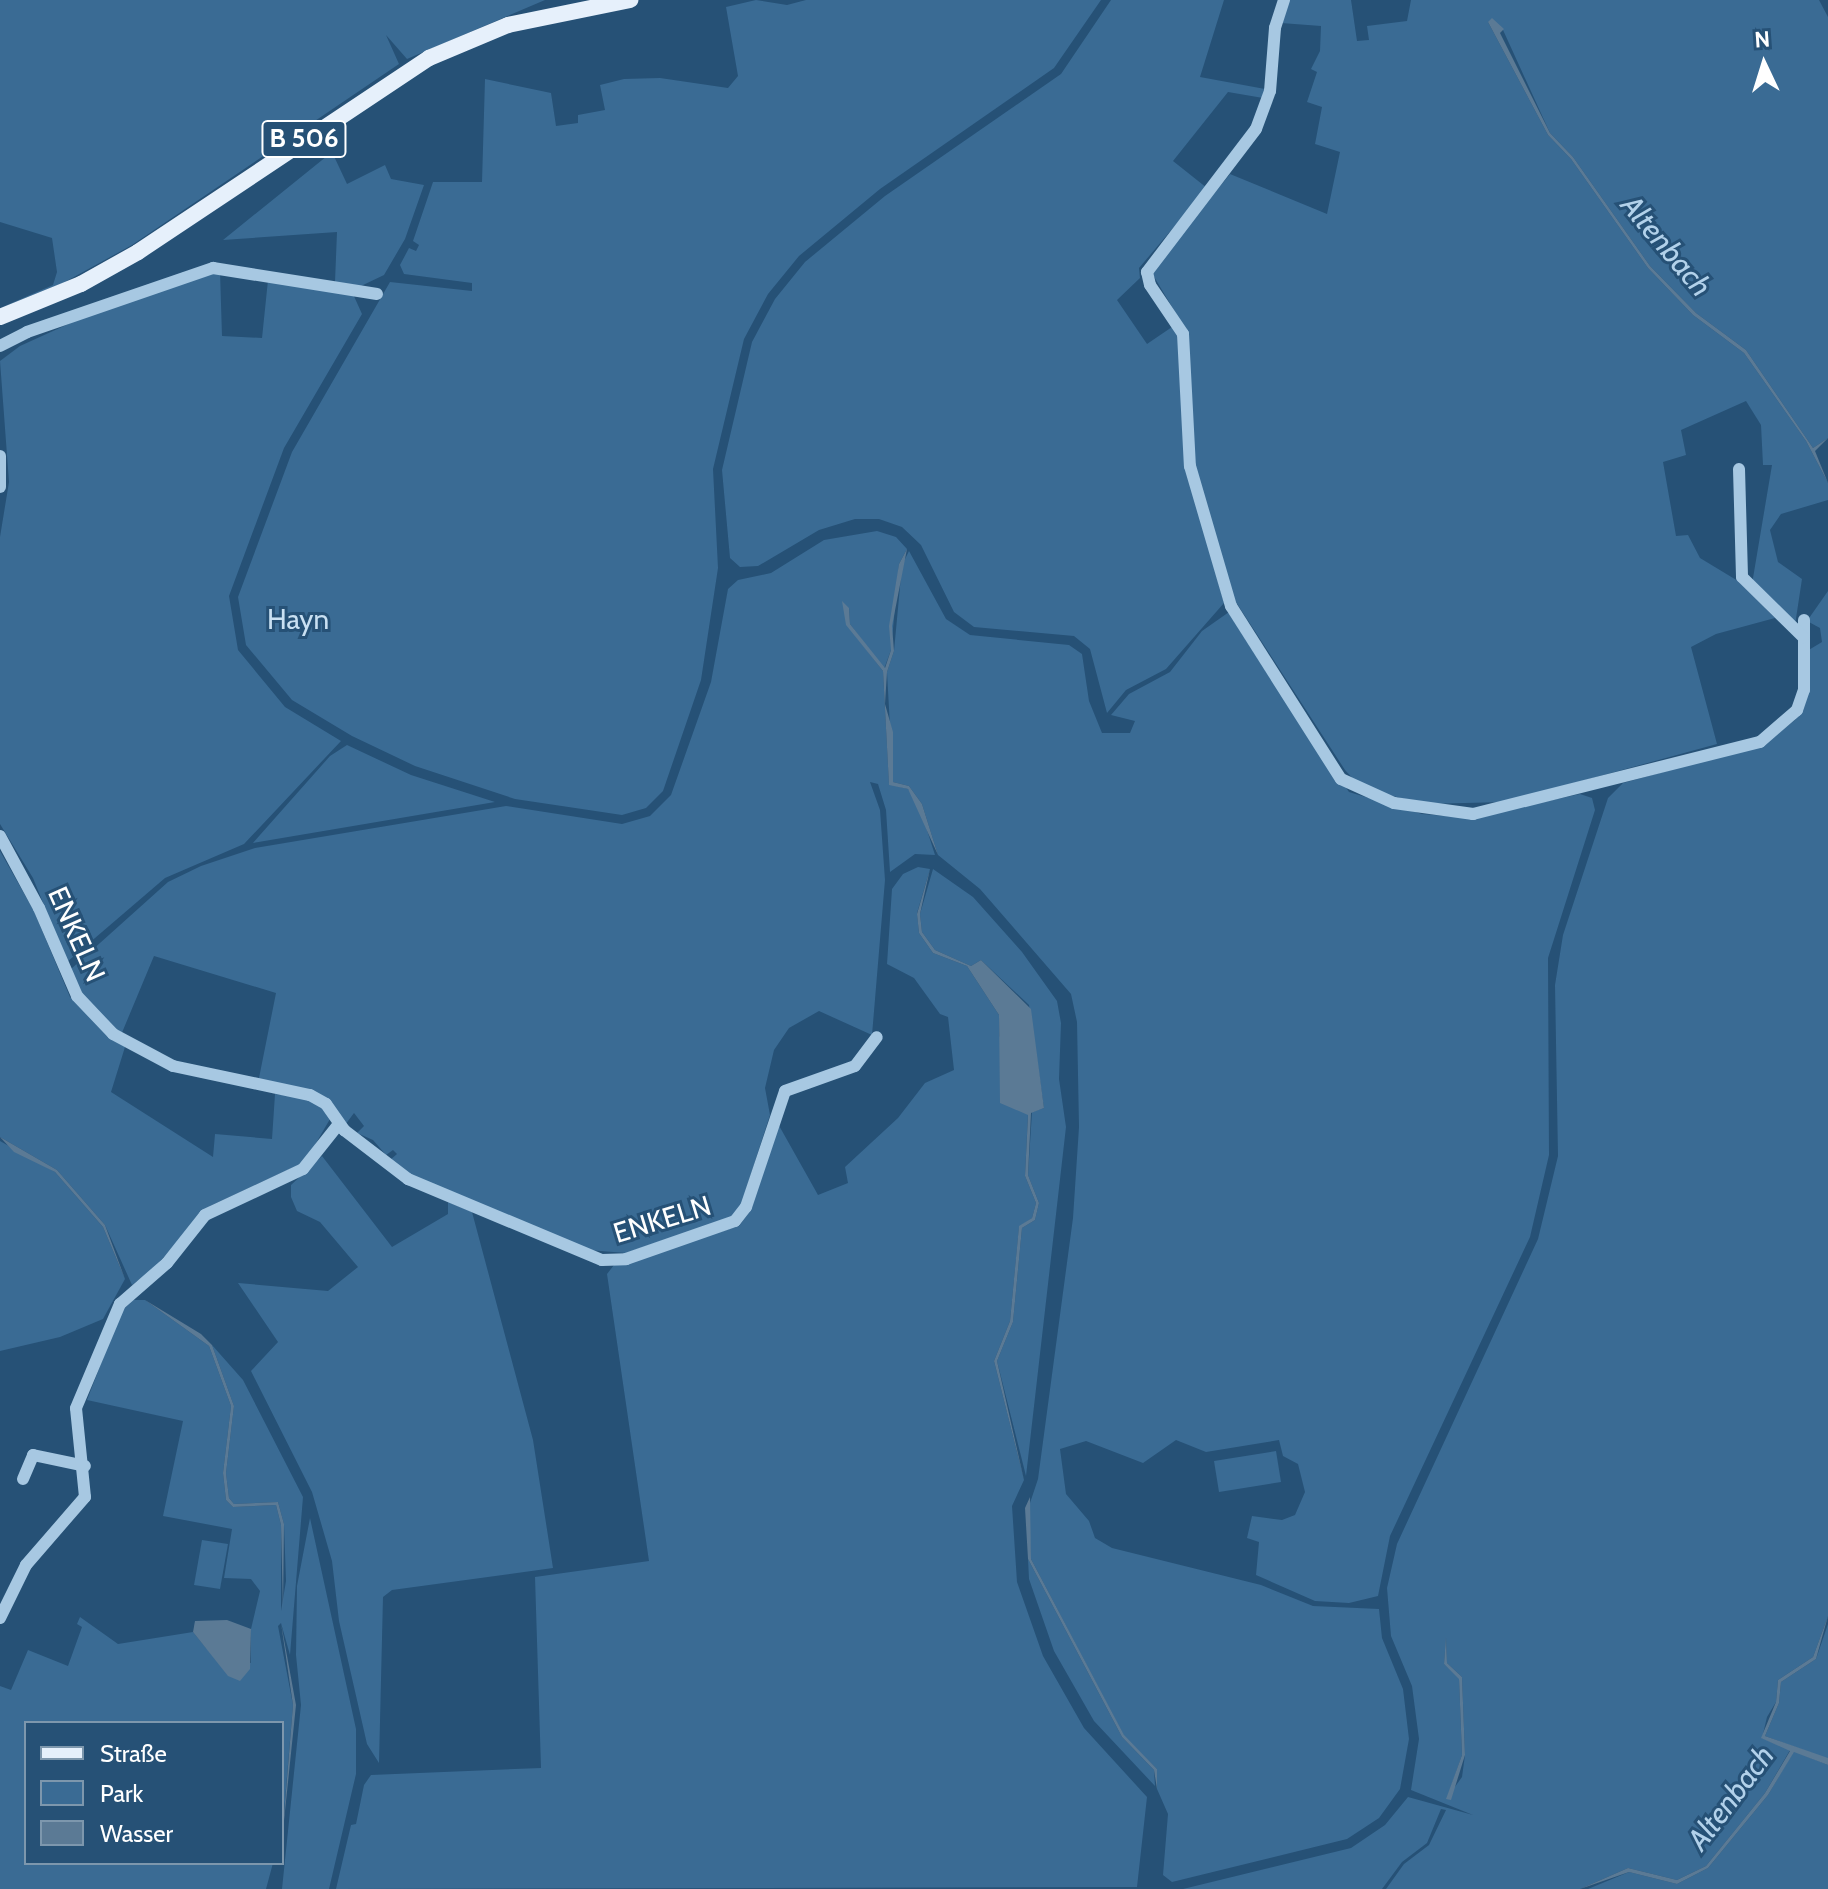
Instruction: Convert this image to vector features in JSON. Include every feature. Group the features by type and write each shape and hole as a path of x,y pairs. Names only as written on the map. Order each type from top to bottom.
{"main road":[{"name":"B 506","path":"0,317 81,284 138,252 429,58 520,22 630,0"}],"street":[{"path":"1284,0 1275,28 1270,91 1248,144 1152,261 1147,272 1150,285 1183,334 1190,466 1231,606 1341,779 1394,803 1473,814 1534,802 1760,742 1797,710 1804,690 1804,620"},
{"path":"0,346 27,332 213,268 377,294"},
{"path":"0,456 0,487"},
{"path":"1739,469 1742,577 1803,637"},
{"name":"ENKELN","path":"0,836 39,908 70,982 103,1025 173,1066 310,1095 326,1104 338,1125 408,1179 589,1257 626,1259 735,1221 746,1207 785,1091 855,1066 877,1037"},
{"path":"0,1618 22,1571 64,1515 84,1500 85,1466 76,1408 120,1304 167,1263 205,1215 303,1169 338,1125"},
{"path":"23,1479 33,1455 85,1466"}],"green space":[{"path":"0,0 545,0 407,59 386,35 399,64 132,245 63,283 0,308 53,285 57,272 52,238 0,222"},
{"name":"Hayn","path":"756,0 787,5 806,0 1101,0 1054,68 880,189 799,256 768,294 744,339 713,469 718,568 701,680 663,791 646,808 622,815 515,799 415,766 352,736 292,700 246,645 238,597 292,452 390,282 472,291 472,283 404,274 400,265 409,248 416,251 419,245 413,241 433,182 482,182 485,79 551,93 556,126 578,123 578,115 605,110 600,85 624,79 660,78 728,88 738,76 726,7"},
{"path":"1111,0 1224,0 1200,77 1265,89 1263,98 1228,92 1173,161 1207,188 1139,268 1140,278 1117,300 1147,344 1172,327 1178,336 1186,467 1224,603 1166,669 1126,690 1107,713 1090,649 1074,636 974,627 954,612 921,545 902,527 879,519 855,519 819,530 758,566 740,567 730,558 722,470 752,342 775,299 805,262 885,196 1061,74"},
{"path":"1288,0 1351,0 1357,41 1369,40 1367,26 1407,21 1411,0 1819,0 1828,17 1828,438 1813,448 1746,350 1696,313 1650,266 1573,157 1550,133 1503,30 1488,22 1548,135 1571,159 1648,268 1693,315 1744,353 1806,441 1828,483 1828,500 1781,514 1770,530 1778,562 1802,579 1795,625 1752,584 1772,465 1763,465 1761,425 1746,401 1681,430 1686,455 1663,462 1676,536 1688,535 1700,558 1738,581 1775,618 1716,634 1691,647 1717,744 1505,802 1424,804 1385,794 1356,782 1345,770 1234,599 1195,465 1187,332 1153,275 1157,263 1230,174 1327,214 1340,152 1315,144 1322,107 1307,102 1317,72 1311,69 1320,51 1321,26 1281,23"},
{"path":"332,152 347,184 385,165 391,179 424,185 405,239 384,275 361,286 335,282 337,232 223,240"},
{"path":"220,271 222,336 262,338 268,280 353,294 362,314 284,448 229,596 238,650 285,707 341,741 244,844 165,878 67,962 33,878 0,824 0,537 9,482 0,361 20,346 97,311"},
{"path":"877,531 896,537 907,549 899,564 891,650 884,669 850,624 849,608 847,625 883,671 889,784 908,789 919,805 935,855 915,854 890,872 886,810 878,784 870,782 880,810 885,880 872,1035 819,1011 789,1028 774,1050 765,1088 770,1115 741,1205 731,1217 626,1253 588,1250 410,1175 390,1160 397,1154 393,1150 386,1155 373,1140 357,1133 364,1126 354,1113 345,1125 329,1099 258,1083 276,993 154,956 121,1035 87,1004 71,969 168,882 201,866 255,848 506,806 622,824 650,816 671,795 711,682 728,589 738,580 771,573 824,540"},
{"path":"909,551 946,619 970,635 1069,645 1082,654 1089,701 1102,733 1130,733 1135,721 1111,715 1129,694 1170,672 1202,631 1229,612 1349,792 1422,814 1470,818 1580,794 1592,798 1595,810 1548,958 1549,1155 1530,1237 1390,1536 1378,1596 1349,1603 1315,1601 1256,1575 1259,1542 1247,1538 1252,1516 1282,1520 1295,1515 1305,1492 1298,1464 1283,1456 1279,1440 1206,1452 1176,1440 1143,1463 1086,1441 1060,1449 1066,1494 1089,1521 1095,1538 1112,1548 1261,1585 1313,1606 1379,1609 1382,1638 1403,1689 1409,1739 1400,1789 1379,1818 1347,1839 1172,1882 1163,1875 1168,1814 1157,1789 1157,1769 1124,1736 1031,1559 1028,1509 1038,1479 1073,1218 1079,1127 1077,1022 1071,994 980,889 938,855 922,804 909,786 893,782 887,672 894,651 902,565"},
{"path":"1828,591 1828,1616 1813,1657 1778,1680 1776,1702 1767,1717 1762,1738 1790,1750 1765,1793 1706,1866 1677,1880 1628,1868 1580,1889 1386,1889 1404,1864 1429,1845 1446,1810 1441,1809 1427,1843 1402,1862 1382,1889 1183,1889 1351,1848 1385,1825 1408,1797 1473,1815 1411,1790 1419,1739 1412,1686 1391,1636 1387,1588 1397,1544 1538,1239 1558,1156 1555,985 1563,935 1608,798 1623,783 1765,744 1795,720 1803,706 1807,651 1822,642 1820,628 1807,621","holes":["1446,1637 1447,1663 1462,1677 1465,1755 1462,1777 1447,1798 1462,1755 1459,1678 1444,1664"]},
{"path":"347,745 411,775 495,802 253,843 330,756"},
{"path":"0,851 34,911 70,997 125,1047 111,1092 213,1157 215,1134 272,1139 275,1094 303,1097 323,1107 330,1119 305,1162 210,1206 153,1269 132,1285 105,1225 57,1170 0,1137"},
{"path":"918,867 930,869 917,913 919,933 933,953 967,966 999,1015 999,1035 1028,1114 1025,1176 1036,1203 1032,1218 1019,1227 1010,1321 994,1361 1024,1480 1012,1506 1017,1582 1043,1656 1084,1728 1147,1797 1137,1887 336,1889 351,1825 356,1824 364,1785 371,1775 541,1768 535,1577 649,1561 607,1274 614,1265 739,1226 751,1210 777,1122 818,1195 848,1183 845,1167 898,1118 925,1083 954,1070 948,1017 940,1014 914,978 887,964 892,889 903,874"},
{"path":"933,869 973,897 1022,952 1057,1001 1061,1023 1059,1079 1066,1127 1026,1476 997,1361 1013,1322 1022,1228 1035,1220 1039,1203 1028,1175 1032,1112 1044,1108 1029,1005 981,960 971,966 935,950 922,932 920,914"},
{"path":"0,1141 55,1172 103,1227 125,1279 103,1319 60,1337 0,1351"},
{"path":"322,1156 392,1247 448,1214 448,1202 472,1212 533,1440 553,1568 392,1590 383,1597 379,1763 367,1744 339,1621 332,1561 312,1492 251,1371 278,1342 238,1283 328,1291 358,1267 320,1222 297,1211 291,1197 291,1185"},
{"path":"132,1300 145,1300 209,1346 231,1406 223,1473 226,1500 233,1507 276,1505 281,1525 281,1611 286,1581 284,1524 278,1502 234,1504 229,1498 226,1473 234,1406 212,1345 243,1380 303,1497 290,1655 281,1623 278,1626 293,1705 284,1812 284,1721 24,1721 24,1865 272,1865 266,1889 0,1889 0,1686 11,1690 28,1650 68,1666 82,1627 77,1624 80,1617 118,1644 193,1632 206,1648 251,1663 251,1629 260,1591 251,1579 224,1578 232,1529 163,1516 183,1421 87,1400 121,1312"},
{"path":"1276,1451 1281,1482 1219,1492 1214,1461"},
{"path":"310,1518 356,1729 356,1774 329,1889 282,1889 301,1705 296,1655 297,1586"},
{"path":"202,1540 228,1544 220,1589 194,1585"},
{"path":"1028,1559 1122,1737 1154,1770 1155,1786 1094,1721 1054,1651 1029,1579"},
{"path":"1828,1624 1828,1759 1765,1736 1779,1703 1781,1682 1816,1659"},
{"path":"1794,1751 1828,1765 1828,1889 1588,1889 1629,1872 1677,1884 1708,1868 1768,1795"}],"water":[{"path":"1492,18 1504,29 1500,33 1550,133 1573,157 1650,266 1696,313 1746,350 1813,448 1828,438 1815,451 1828,483 1806,441 1744,353 1693,315 1648,268 1571,159 1548,135 1488,22"},
{"path":"907,549 892,626 894,651 887,672 885,704 893,732 893,782 909,786 922,804 938,855 908,789 889,785 883,671 846,625 842,601 849,608 850,624 885,668 891,650 889,626 899,564"},
{"path":"930,869 920,914 922,932 935,950 971,966 981,960 1031,1009 1044,1108 1031,1113 1028,1175 1039,1203 1035,1220 1022,1228 1013,1322 997,1361 1024,1480 994,1361 1010,1321 1019,1226 1032,1218 1036,1203 1025,1176 1028,1115 1000,1103 999,1015 967,966 933,953 919,933 917,914"},
{"path":"0,1137 57,1170 105,1225 125,1279 103,1227 55,1172 14,1152"},
{"path":"145,1300 201,1334 212,1345 234,1406 226,1473 229,1498 234,1504 278,1502 284,1524 283,1611 281,1525 276,1505 233,1507 226,1500 223,1473 231,1406 209,1346"},
{"path":"1030,1497 1031,1559 1124,1735 1157,1769 1157,1789 1154,1770 1122,1737 1028,1559 1025,1508"},
{"path":"1828,1616 1816,1659 1781,1682 1779,1703 1765,1736 1828,1758 1828,1765 1794,1752 1768,1795 1708,1868 1677,1884 1629,1872 1580,1889 1628,1868 1677,1880 1706,1866 1765,1793 1790,1751 1761,1738 1776,1702 1778,1680 1813,1657"},
{"path":"227,1620 251,1629 250,1669 240,1681 228,1676 193,1632 195,1621"},
{"path":"281,1623 296,1705 284,1821 284,1815 293,1705"},
{"path":"1446,1636 1447,1663 1462,1677 1465,1755 1451,1800 1446,1799 1462,1755 1459,1679 1444,1664"}],"water label":[{"name":"Altenbach","path":"1666,246"},
{"name":"Altenbach","path":"1731,1798"}]}
